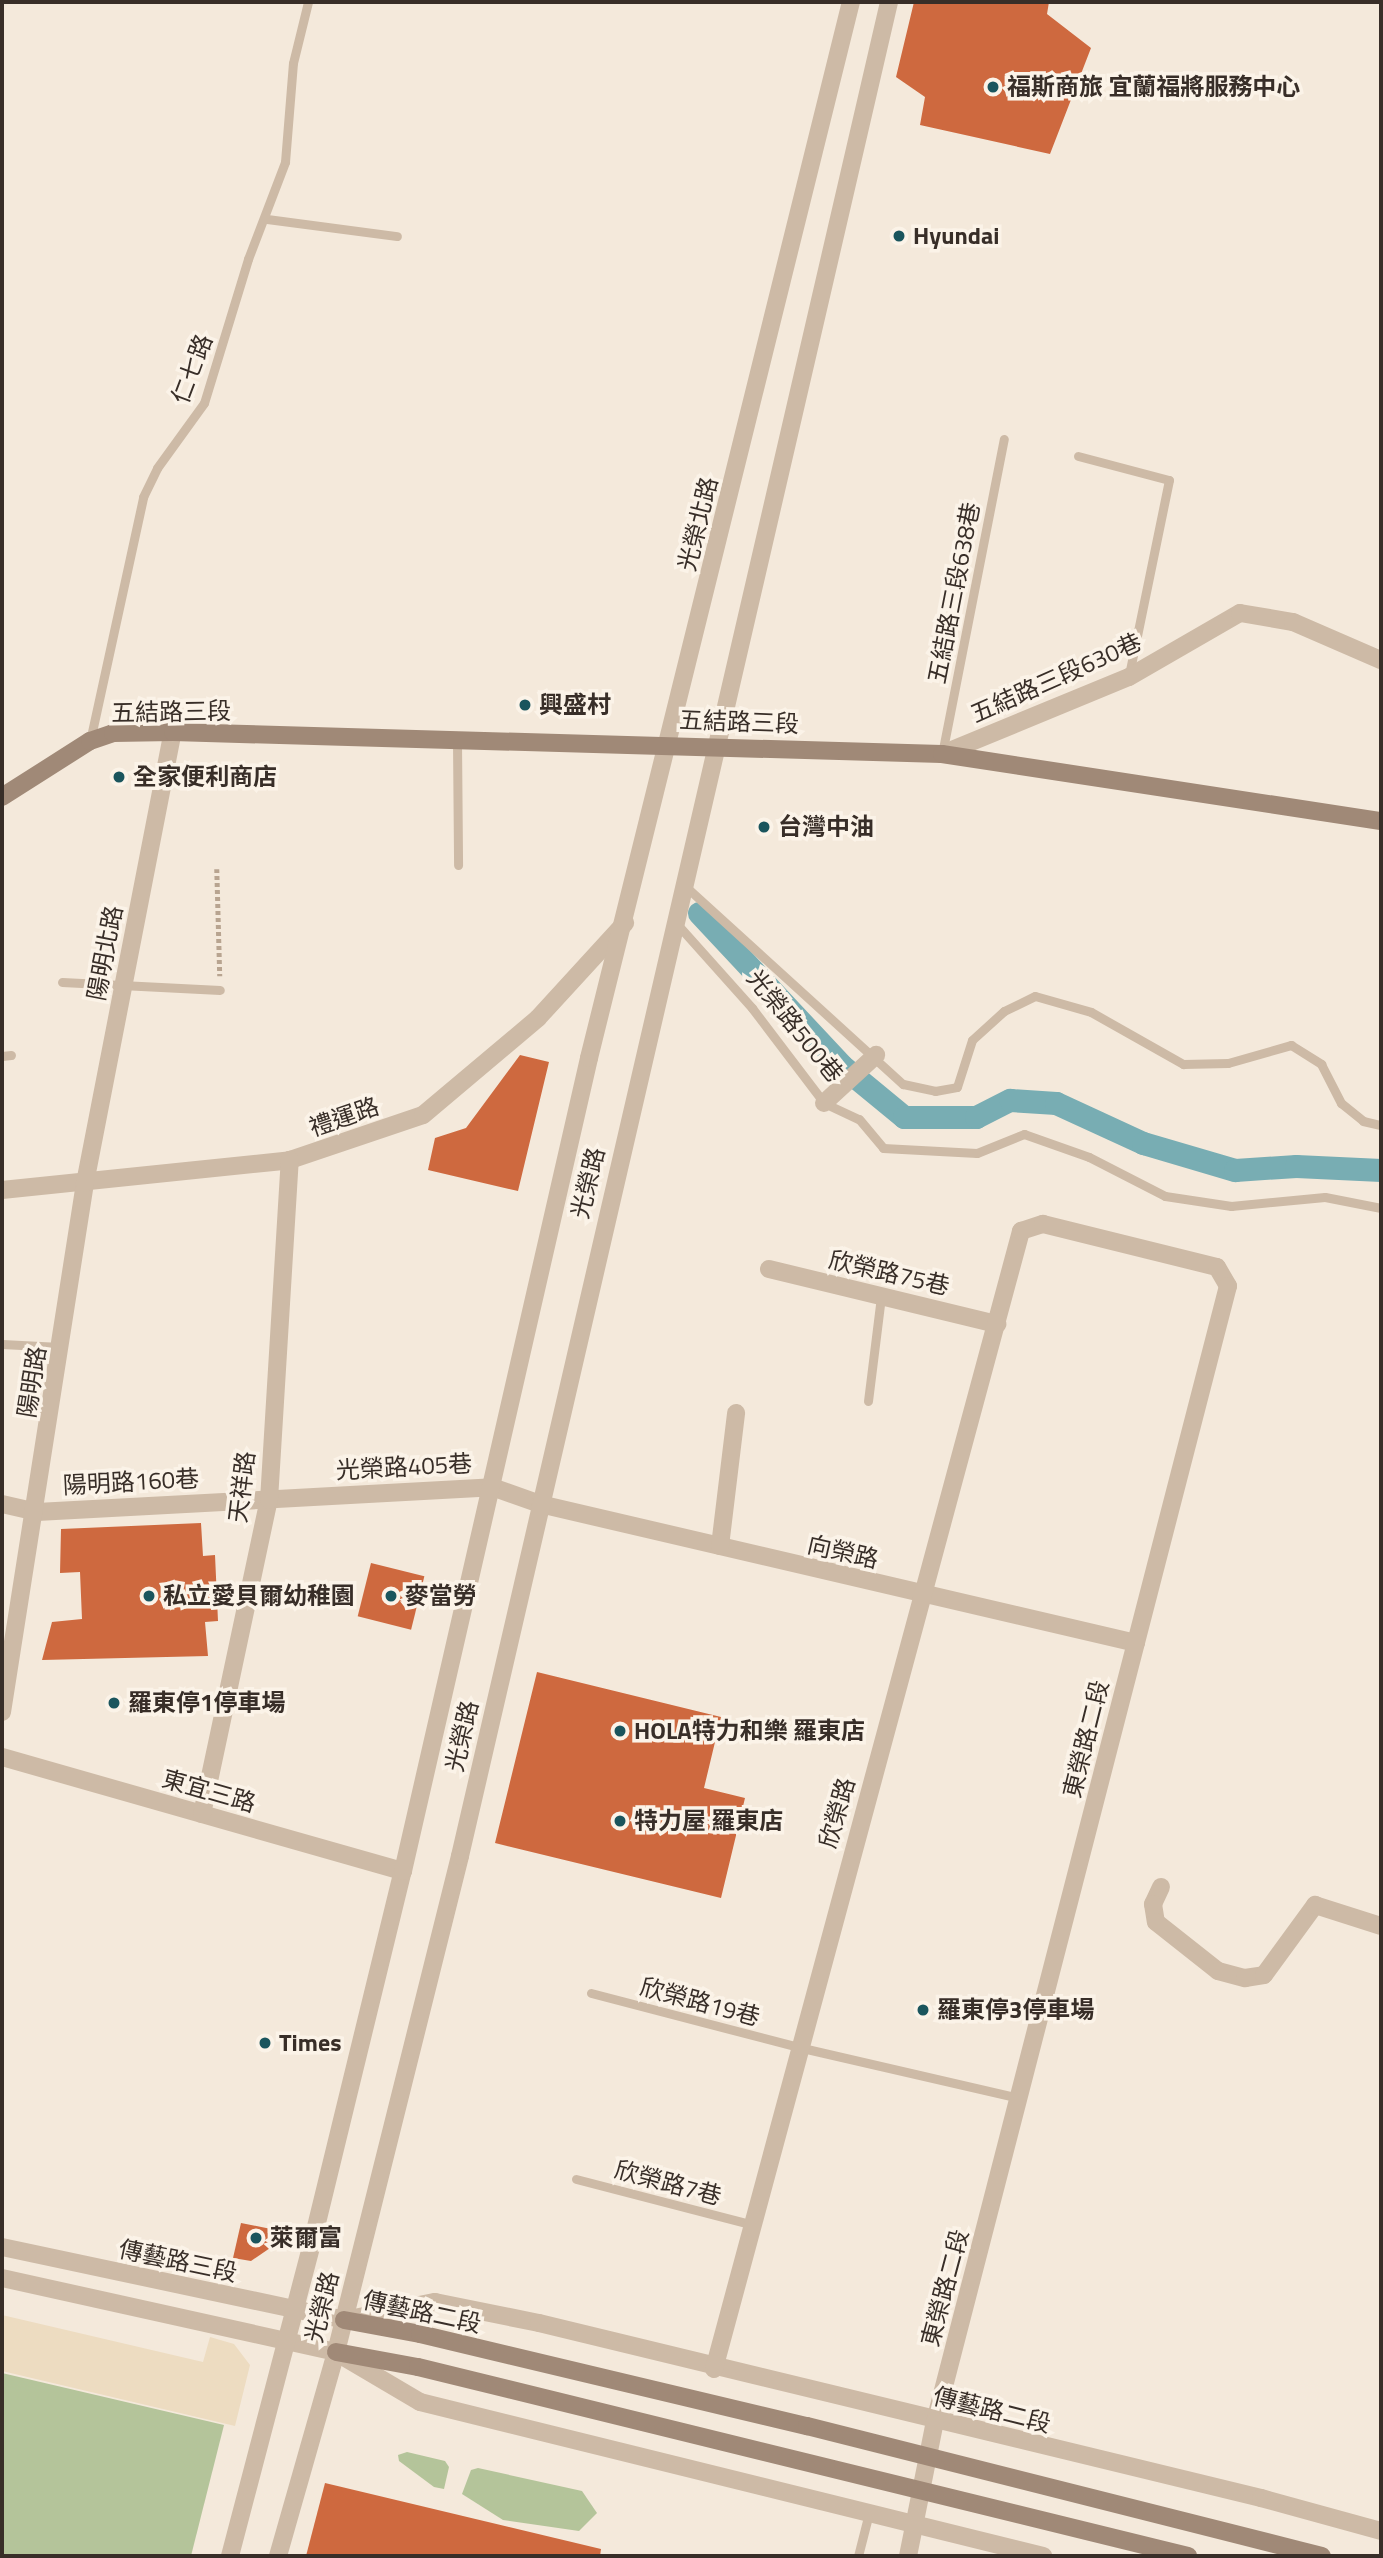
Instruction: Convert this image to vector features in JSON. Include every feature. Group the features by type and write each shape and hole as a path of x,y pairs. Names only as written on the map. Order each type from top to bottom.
{"main road":[{"name":"五結路三段","path":"2,797 90,741 113,733 173,732 457,741 669,743 942,754 1381,821"},
{"name":"傳藝路二段","path":"344,2320 420,2333 928,2456 1322,2556"},
{"path":"335,2352 418,2367 922,2488 1188,2556"}],"street":[{"name":"光榮北路","path":"589,1058 625,923 851,2"},
{"path":"676,923 713,746 889,2"},
{"name":"五結路三段630巷","path":"942,754 1129,677 1240,613 1293,622 1381,660"},
{"name":"陽明北路","path":"85,1183 173,732"},
{"name":"禮運路","path":"2,1190 290,1160 423,1115 538,1018 625,923"},
{"name":"光榮路","path":"278,2556 344,2320 460,1856 676,923"},
{"path":"824,1103 876,1055"},
{"name":"光榮路","path":"230,2556 403,1871 589,1058"},
{"name":"天祥路","path":"202,1814 269,1500 290,1160"},
{"name":"陽明路","path":"2,1712 9,1629 37,1511 85,1183"},
{"name":"東榮路二段","path":"908,2556 935,2421 1228,1286 1217,1267 1043,1224 1021,1231"},
{"name":"欣榮路","path":"713,2369 750,2224 1021,1231"},
{"name":"欣榮路75巷","path":"769,1269 997,1324"},
{"path":"720,1546 736,1413"},
{"name":"光榮路405巷","path":"269,1500 492,1487 540,1504"},
{"name":"陽明路160巷","path":"2,1504 37,1511 269,1500"},
{"name":"向榮路","path":"540,1504 1136,1643"},
{"name":"東宜三路","path":"2,1757 403,1871"},
{"path":"1161,1887 1153,1904 1156,1922 1218,1971 1245,1978 1264,1975 1315,1905 1381,1926"},
{"name":"傳藝路三段","path":"2,2247 293,2312 344,2320"},
{"path":"2,2278 335,2352 420,2402 1043,2556"},
{"name":"傳藝路二段","path":"344,2320 435,2302 539,2323 713,2369 1261,2498 1381,2531"}],"lane":[{"name":"仁七路","path":"90,741 143,497 157,468 204,403 248,259 267,219 285,162 293,63 309,2"},
{"path":"267,219 397,236"},
{"name":"五結路三段638巷","path":"942,754 1004,439"},
{"path":"1079,456 1168,480 1129,677"},
{"path":"457,741 458,865"},
{"path":"684,885 876,1055 903,1084 935,1091 957,1087 972,1040 1004,1011 1035,996 1091,1013 1183,1065 1228,1063 1291,1045 1321,1064 1342,1103 1363,1121 1381,1125"},
{"name":"光榮路500巷","path":"676,923 752,1008 824,1103 859,1118 883,1148 977,1153 1024,1134 1089,1157 1165,1196 1231,1206 1325,1197 1381,1208"},
{"path":"62,982 220,989"},
{"path":"868,1401 881,1297"},
{"path":"2,1343 62,1348"},
{"name":"欣榮路19巷","path":"591,1993 798,2047 1019,2098"},
{"name":"欣榮路7巷","path":"576,2179 750,2224"},
{"path":"858,2556 869,2512"}],"path":[{"path":"217,869 220,989"}],"green space":[{"path":"2,2373 224,2425 191,2556 2,2556"},
{"path":"407,2452 445,2461 449,2467 444,2489 434,2487 399,2461 398,2455"},
{"path":"478,2468 582,2491 597,2513 579,2531 503,2520 462,2494 471,2470"}],"shaded area":[{"path":"2,2315 203,2362 210,2337 234,2344 250,2365 235,2426 2,2371"}],"building":[{"name":"福斯商旅 宜蘭福將服務中心","path":"914,2 1049,2 1047,14 1091,48 1050,154 920,125 925,97 896,77"},
{"path":"520,1055 549,1062 518,1191 428,1170 435,1138 466,1128"},
{"name":"私立愛貝爾幼稚園","path":"201,1523 203,1556 215,1555 218,1621 205,1622 208,1656 42,1660 52,1622 82,1619 80,1572 60,1573 61,1529"},
{"name":"麥當勞","path":"371,1563 424,1576 411,1630 358,1616"},
{"name":"特力屋 羅東店","path":"537,1672 721,1717 704,1788 745,1798 721,1898 495,1843"},
{"name":"萊爾富","path":"241,2223 276,2230 273,2246 251,2261 233,2258"},
{"path":"325,2483 601,2549 600,2556 306,2556"}],"waterway":[{"path":"699,913 842,1066 904,1117 976,1117 1010,1100 1056,1103 1143,1143 1235,1170 1296,1166 1381,1170"}],"place":[{"name":"福斯商旅 宜蘭福將服務中心","path":"993,87"},
{"name":"Hyundai","path":"899,236"},
{"name":"興盛村","path":"525,705"},
{"name":"全家便利商店","path":"119,777"},
{"name":"台灣中油","path":"764,827"},
{"name":"私立愛貝爾幼稚園","path":"149,1596"},
{"name":"麥當勞","path":"391,1596"},
{"name":"羅東停1停車場","path":"114,1703"},
{"name":"HOLA特力和樂 羅東店","path":"620,1731"},
{"name":"特力屋 羅東店","path":"620,1821"},
{"name":"羅東停3停車場","path":"923,2010"},
{"name":"Times","path":"265,2043"},
{"name":"萊爾富","path":"256,2238"}]}
